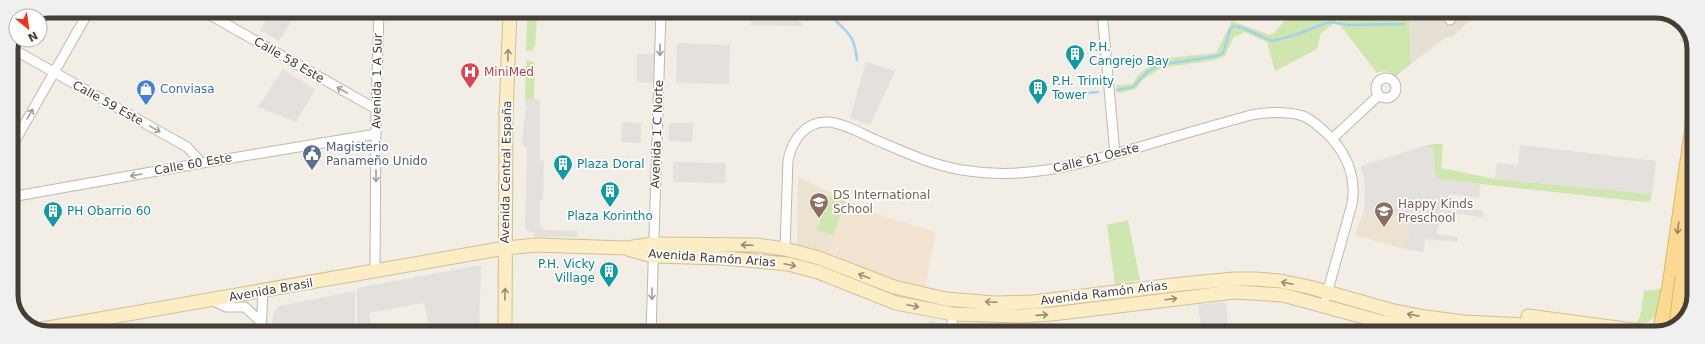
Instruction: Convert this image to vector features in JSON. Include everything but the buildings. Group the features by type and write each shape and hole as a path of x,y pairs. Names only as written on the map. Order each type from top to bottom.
{"main road":[{"name":"Avenida Central España","path":"505,326 506,114 510,18"},
{"path":"1687,244 1685,280 1687,291"},
{"name":"Avenida Ramón Arias","path":"505,248 536,245 627,248 788,264 818,272 896,302 953,314 1022,316 1073,312 1234,292 1283,295 1402,326"},
{"name":"Avenida Ramón Arias","path":"653,250 757,246 786,250 819,258 894,287 946,299 994,303 1032,302 1144,288 1235,279 1256,279 1280,281 1328,292 1390,310 1425,317 1464,322 1534,326"},
{"name":"Avenida Brasil","path":"78,326 263,290 505,248"},
{"path":"1679,316 1687,261"},
{"path":"1659,326 1668,298 1685,280"},
{"path":"1144,288 1146,302"},
{"path":"953,314 957,306 970,301"},
{"path":"1452,320 1503,316 1532,316 1615,326"}],"street":[{"path":"18,136 85,18"},
{"name":"Calle 58 Este","path":"215,18 376,109"},
{"name":"Avenida 1 A Sur","path":"375,271 376,109 379,18"},
{"name":"Avenida 1 C Norte","path":"651,326 660,93 661,18"},
{"path":"1103,18 1115,154"},
{"name":"Calle 59 Este","path":"18,52 187,147 202,163"},
{"path":"1333,138 1380,95"},
{"name":"Calle 61 Oeste","path":"786,250 788,160 790,150 796,139 804,130 815,124 828,122 845,127 906,154 930,162 976,172 1011,174 1062,168 1251,115 1264,113 1292,113 1316,123 1333,138 1344,154 1351,172 1354,192 1352,206 1324,306"},
{"name":"Calle 60 Este","path":"18,196 376,134"},
{"path":"261,326 263,290"},
{"path":"211,300 226,307 245,307 259,326"},
{"path":"951,326 953,314"}],"shaded area":[{"path":"267,18 293,18 279,41 260,30"},
{"path":"751,18 795,18 804,26 751,25"},
{"path":"1334,18 1409,18 1337,21"},
{"path":"1409,18 1472,18 1454,36 1445,38 1411,64"},
{"path":"1681,31 1686,42 1680,42"},
{"path":"677,43 730,45 729,84 676,83"},
{"path":"637,54 655,54 655,83 637,82"},
{"path":"866,62 895,71 870,125 850,118"},
{"path":"283,69 315,90 296,122 258,107"},
{"path":"525,99 540,99 540,161 544,161 543,200 540,200 540,225 545,230 578,231 577,237 534,237 534,233 526,230 527,148 522,145 524,120 527,107 525,106"},
{"path":"622,122 641,123 641,143 621,142"},
{"path":"669,123 693,123 692,142 669,141"},
{"path":"1520,145 1656,161 1652,194 1495,179 1497,163 1518,165"},
{"path":"1421,147 1433,148 1436,179 1480,184 1479,198 1449,194 1447,207 1483,211 1483,217 1440,212 1437,234 1458,237 1457,242 1425,239 1423,252 1405,249 1413,221 1364,211 1365,184 1361,166"},
{"path":"673,162 726,163 725,183 673,182"},
{"name":"DS International School","path":"798,177 847,200 829,253 797,245"},
{"path":"847,200 880,215 936,232 925,288 879,274 829,253"},
{"name":"Happy Kinds Preschool","path":"1364,211 1413,221 1405,249 1355,235"},
{"path":"481,265 479,326 429,326 424,303 369,313 371,326 357,326 357,288"},
{"path":"355,291 355,326 272,326 273,314 280,306"},
{"path":"1226,302 1228,326 1201,326 1198,305"},
{"path":"929,321 942,323 941,326 928,326"}],"green space":[{"path":"537,18 535,46 532,51 526,51 527,19"},
{"path":"1287,18 1334,18 1337,21 1321,33 1317,49 1275,71 1267,42 1245,32 1233,38 1225,56 1215,60 1162,68 1143,79 1136,89 1118,93 1116,85 1132,84 1139,74 1159,59 1216,53 1232,21 1270,35 1274,33"},
{"path":"1409,18 1411,64 1395,77 1387,71 1377,73 1337,21"},
{"path":"526,60 533,62 535,65 534,99 525,99"},
{"path":"1433,144 1443,144 1441,168 1495,179 1652,194 1650,201 1644,202 1436,179 1433,148 1421,147"},
{"path":"828,196 845,201 833,235 817,230"},
{"path":"1128,220 1140,280 1115,284 1107,225"},
{"path":"1660,289 1662,291 1660,303 1653,319 1648,322 1636,323 1640,317 1644,291"}],"waterway":[{"path":"833,18 844,28 853,40 857,60"},
{"path":"1117,90 1133,87 1146,73 1159,65 1217,56 1223,53 1230,30 1234,26 1245,29 1272,41 1292,36 1329,22 1348,25 1404,24"},
{"path":"1058,96 1098,92"}],"place":[{"name":"P.H. Cangrejo Bay","path":"1075,71"},
{"name":"MiniMed","path":"470,89"},
{"name":"P.H. Trinity Tower","path":"1038,105"},
{"name":"Conviasa","path":"146,106"},
{"name":"Magisterio Panameño Unido","path":"312,171"},
{"name":"Plaza Doral","path":"563,181"},
{"name":"Plaza Korintho","path":"610,208"},
{"name":"DS International School","path":"819,219"},
{"name":"PH Obarrio 60","path":"53,228"},
{"name":"Happy Kinds Preschool","path":"1384,228"},
{"name":"P.H. Vicky Village","path":"609,288"}]}
